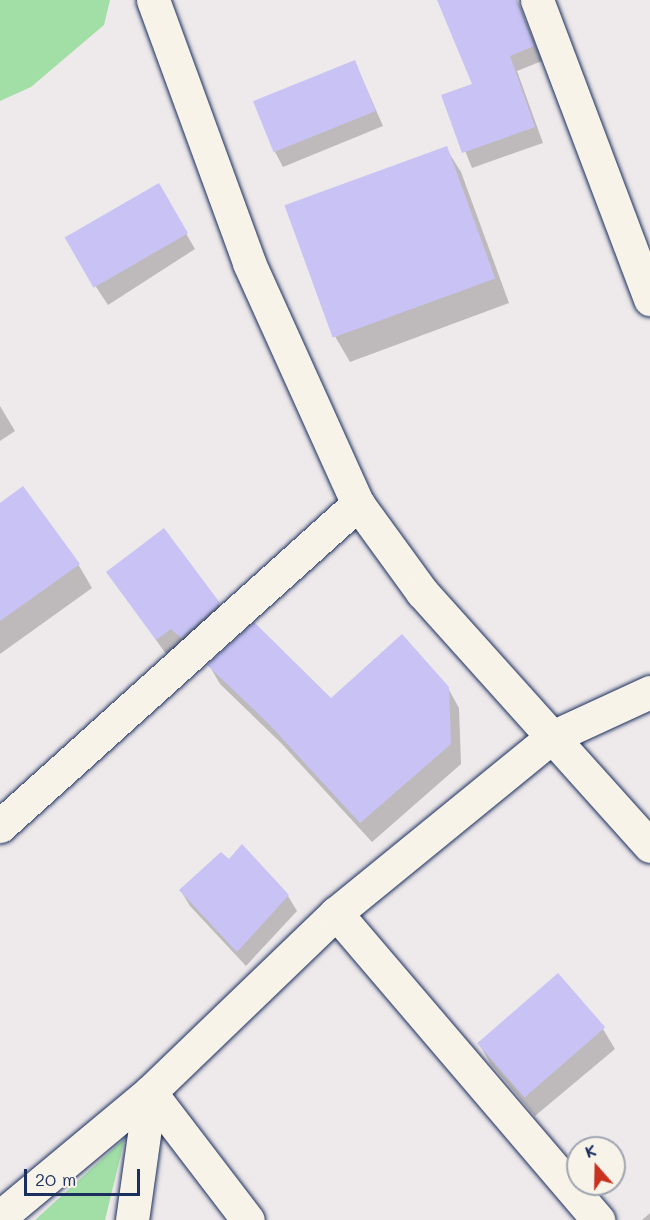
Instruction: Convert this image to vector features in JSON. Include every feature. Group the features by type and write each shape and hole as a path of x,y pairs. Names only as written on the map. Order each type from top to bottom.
{"street":[{"path":"153,0 249,263 358,504 422,592 650,846"},
{"path":"537,0 650,299"},
{"path":"0,826 358,504"},
{"path":"0,1217 150,1092 336,913 552,737 650,692"},
{"path":"336,913 598,1220"},
{"path":"132,1220 150,1092"},
{"path":"150,1092 248,1220"}],"green space":[{"path":"0,0 110,0 104,25 31,87 0,101"},
{"path":"125,1138 105,1220 35,1220"}],"building":[{"path":"437,0 516,0 534,46 510,56 535,127 462,153 441,95 472,84"},
{"path":"355,60 376,111 274,152 253,101"},
{"path":"447,146 495,278 333,338 284,205"},
{"path":"159,183 188,233 94,288 65,238"},
{"path":"23,486 80,564 0,621 0,503"},
{"path":"164,528 220,603 181,638 171,629 156,640 106,572"},
{"path":"254,622 331,698 402,634 449,687 451,744 360,823 268,723 207,665"},
{"path":"242,844 289,895 237,952 179,890 221,852 229,859"},
{"path":"558,973 605,1027 524,1098 477,1043"}]}
